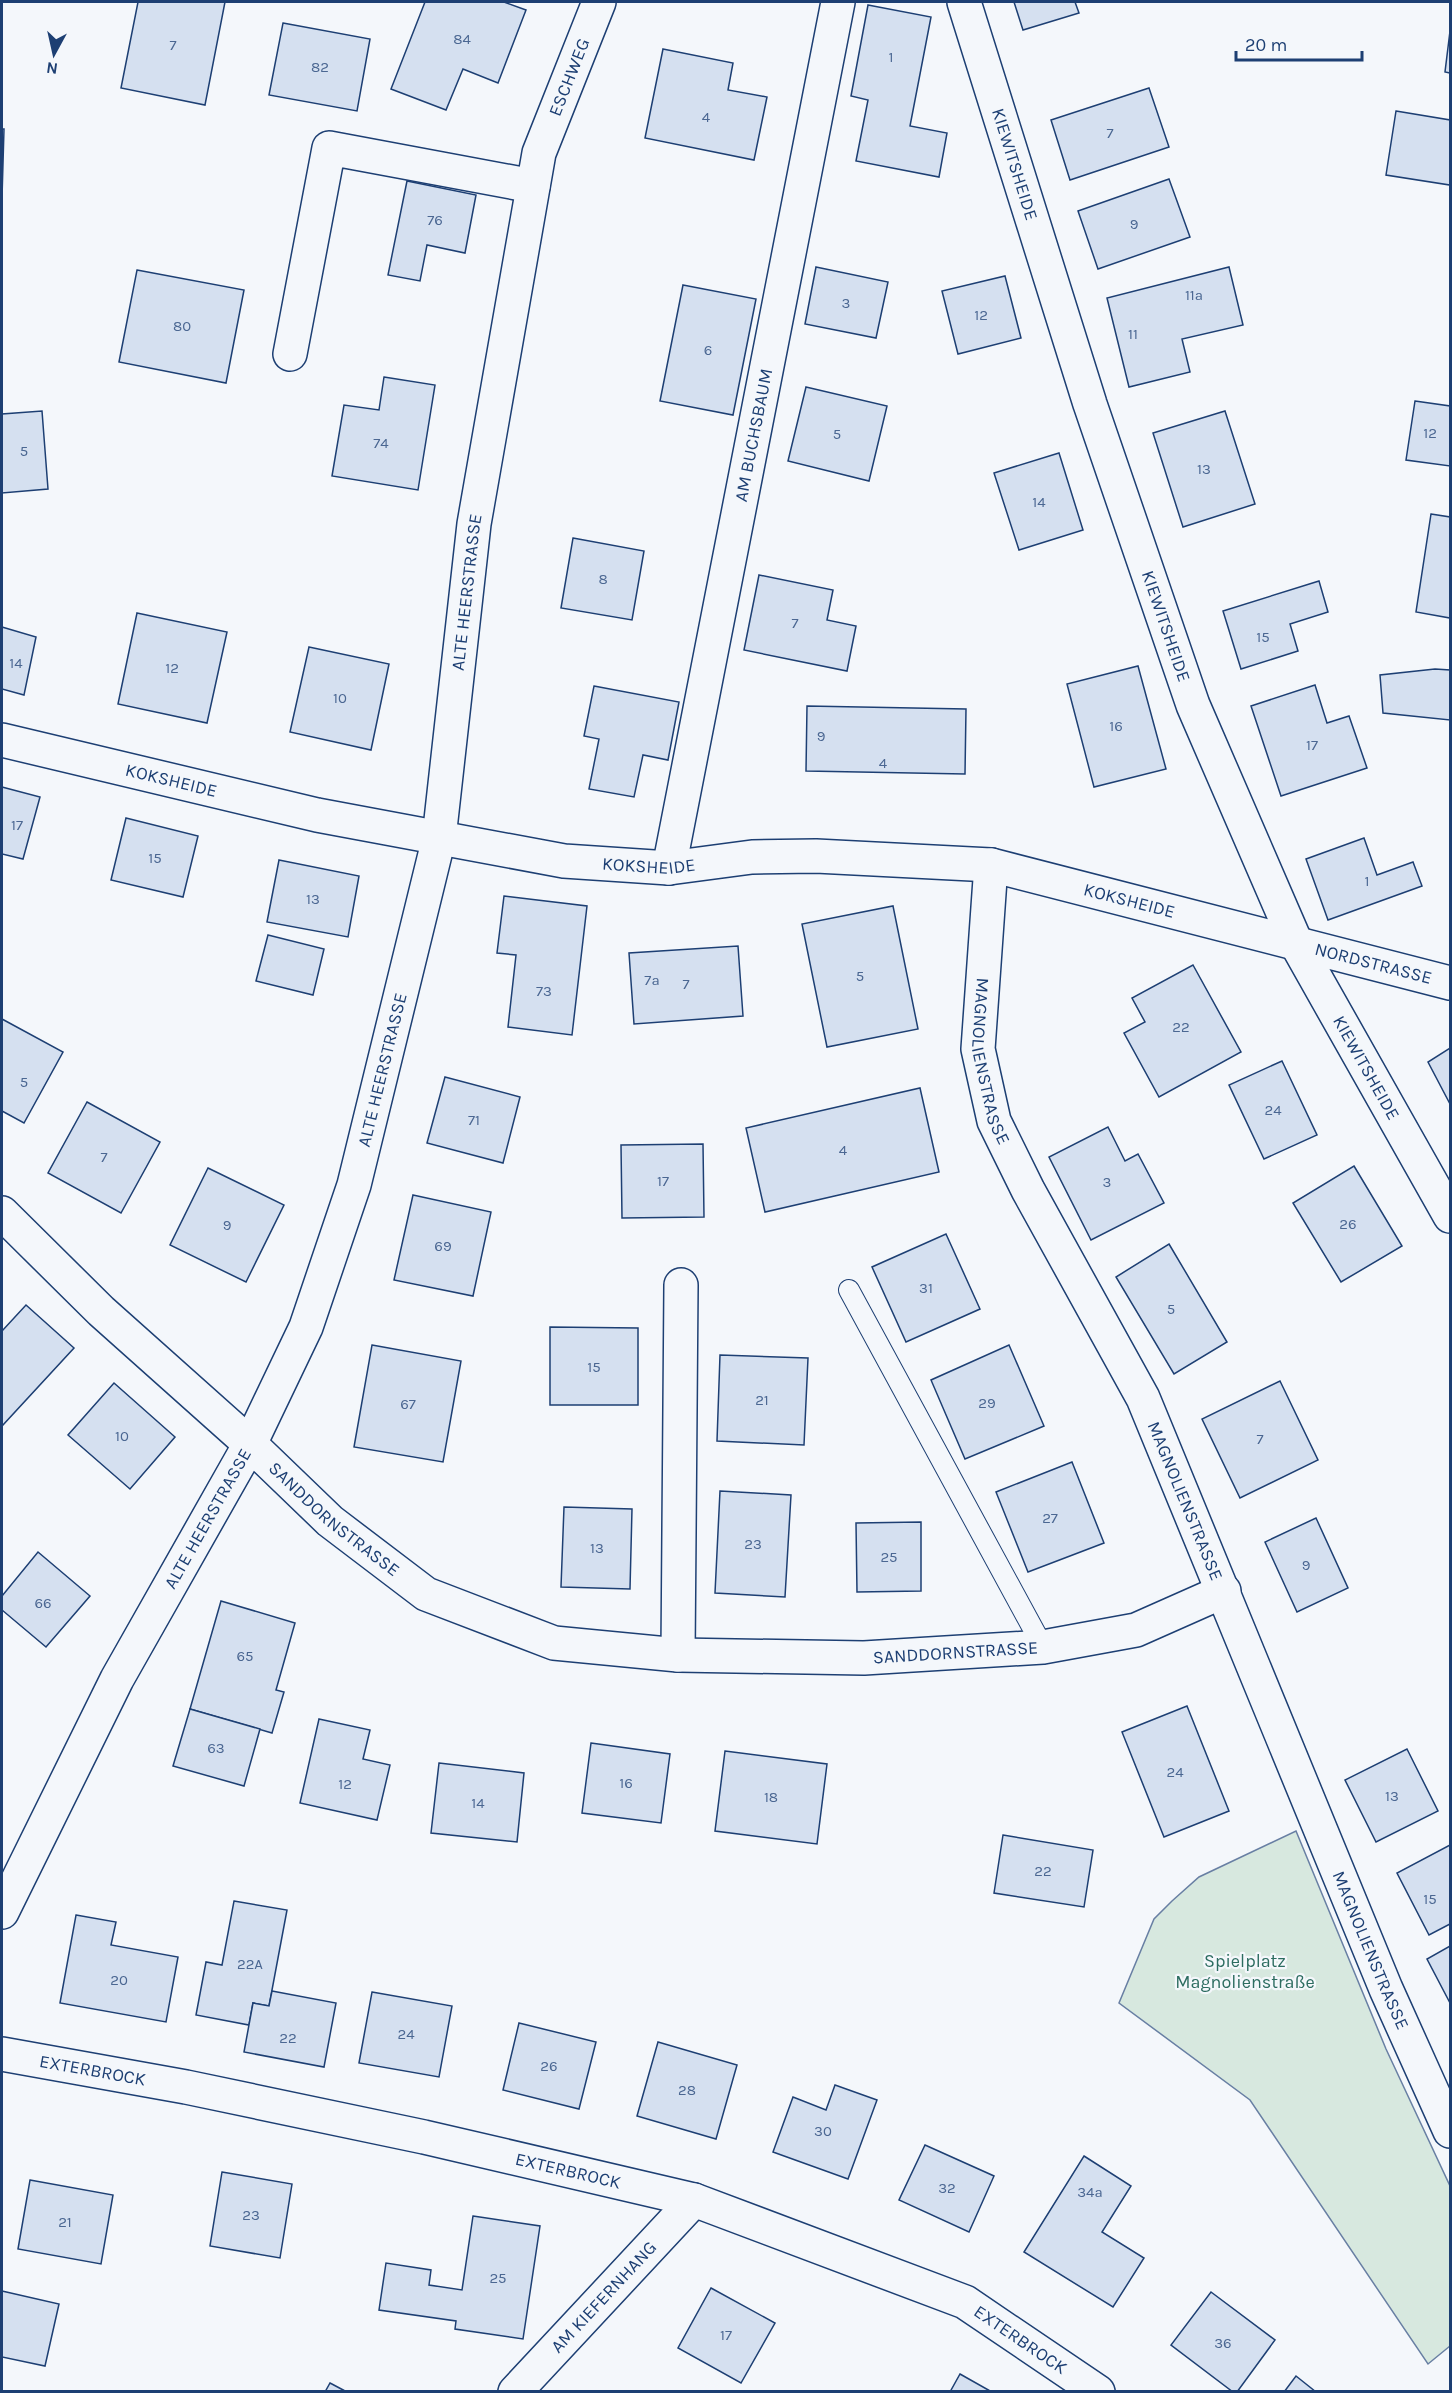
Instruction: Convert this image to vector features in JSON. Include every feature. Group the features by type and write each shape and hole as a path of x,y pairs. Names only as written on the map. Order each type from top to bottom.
{"street":[{"name":"ESCHWEG","path":"538,153 599,2"},
{"name":"AM BUCHSBAUM","path":"669,868 838,2"},
{"name":"KIEWITSHEIDE","path":"964,2 1090,404 1193,705 1297,945 1450,1216"},
{"path":"290,354 329,148 533,186"},
{"name":"ALTE HEERSTRASSE","path":"2,1912 62,1785 117,1679 250,1444 306,1327 354,1185 439,838 474,524 538,153"},
{"name":"KOKSHEIDE","path":"2,740 317,815 564,861 669,868 752,857 816,856 991,865 1297,945"},
{"name":"MAGNOLIENSTRASSE","path":"991,865 978,1050 994,1121 1028,1190 1143,1398 1386,1989 1450,2131"},
{"name":"NORDSTRASSE","path":"1297,945 1450,982"},
{"name":"SANDDORNSTRASSE","path":"2,1213 101,1311 250,1444 330,1521 426,1594 554,1643 678,1655 864,1658 1043,1647 1136,1630 1224,1591"},
{"path":"678,1655 681,1285"},
{"name":"EXTERBROCK","path":"2,2054 186,2087 401,2132 694,2200 965,2302 1098,2391"},
{"name":"AM KIEFERNHANG","path":"515,2391 694,2200"}],"lane":[{"path":"849,1290 1043,1647"}],"green space":[{"name":"Spielplatz Magnolienstraße","path":"1296,1831 1386,2049 1450,2186 1450,2346 1428,2364 1250,2100 1119,2003 1154,1919 1172,1901 1199,1877"}],"building":[{"path":"138,2 225,2 205,105 121,88"},
{"path":"425,2 504,2 526,10 498,83 463,69 446,110 391,89"},
{"path":"1014,2 1075,2 1079,13 1023,30"},
{"path":"868,5 931,17 910,126 947,133 939,177 856,161 868,100 851,96"},
{"path":"283,23 370,39 357,111 269,95"},
{"path":"1450,31 1450,73 1445,72"},
{"path":"663,49 733,63 728,90 767,97 754,160 645,138"},
{"path":"1149,88 1169,147 1070,180 1051,120"},
{"path":"1396,111 1450,120 1450,185 1386,175"},
{"path":"2,129 4,129 2,198"},
{"path":"1169,179 1190,237 1098,269 1078,211"},
{"path":"407,181 476,195 465,253 427,245 420,281 388,275"},
{"path":"816,267 888,282 876,338 805,324"},
{"path":"1229,267 1243,325 1182,339 1190,372 1129,387 1107,298"},
{"path":"137,270 244,290 226,383 119,362"},
{"path":"1005,276 1021,338 958,354 942,291"},
{"path":"683,285 756,299 733,415 660,401"},
{"path":"384,377 435,385 418,490 332,476 344,405 379,410"},
{"path":"806,387 887,406 869,481 788,461"},
{"path":"1415,401 1450,406 1450,466 1406,460"},
{"path":"42,411 48,489 2,493 2,414"},
{"path":"1225,411 1255,504 1183,527 1153,433"},
{"path":"1059,453 1083,530 1019,550 994,473"},
{"path":"1431,514 1450,517 1450,618 1416,612"},
{"path":"573,538 644,551 632,620 561,608"},
{"path":"759,575 833,590 827,620 856,626 847,671 744,650"},
{"path":"1319,581 1328,612 1290,624 1298,651 1241,669 1223,611"},
{"path":"137,613 227,632 207,723 118,704"},
{"path":"2,627 36,637 24,695 2,689"},
{"path":"309,647 389,664 371,750 290,732"},
{"path":"1138,666 1166,769 1094,787 1067,684"},
{"path":"1435,669 1450,670 1450,720 1383,713 1380,675"},
{"path":"1315,685 1327,723 1349,716 1367,768 1281,796 1251,706"},
{"path":"594,686 679,702 668,760 643,755 634,797 589,789 599,739 584,736"},
{"path":"807,706 966,709 965,774 806,771"},
{"path":"2,787 40,797 23,859 2,854"},
{"path":"126,818 198,836 183,897 111,880"},
{"path":"1364,838 1377,875 1413,862 1422,886 1328,920 1306,859"},
{"path":"279,860 359,876 348,937 267,922"},
{"path":"504,896 587,906 572,1035 508,1027 516,955 497,953"},
{"path":"893,906 918,1029 827,1047 802,924"},
{"path":"268,935 324,949 313,995 256,981"},
{"path":"738,946 743,1016 634,1024 629,953"},
{"path":"1193,965 1241,1052 1159,1097 1124,1033 1145,1022 1132,998"},
{"path":"2,1019 63,1052 24,1123 2,1111"},
{"path":"1450,1048 1450,1104 1428,1062"},
{"path":"1282,1061 1317,1135 1264,1159 1229,1085"},
{"path":"445,1077 520,1097 503,1163 427,1143"},
{"path":"920,1088 939,1172 765,1212 746,1128"},
{"path":"87,1102 160,1142 121,1213 48,1173"},
{"path":"1108,1127 1125,1161 1138,1154 1164,1203 1091,1240 1049,1157"},
{"path":"703,1144 704,1217 622,1218 621,1145"},
{"path":"1354,1166 1402,1246 1341,1282 1293,1203"},
{"path":"208,1168 284,1205 246,1282 170,1245"},
{"path":"413,1195 491,1212 473,1296 394,1280"},
{"path":"946,1234 980,1309 906,1342 872,1267"},
{"path":"1169,1244 1227,1342 1174,1374 1116,1277"},
{"path":"26,1305 74,1348 2,1426 2,1331"},
{"path":"550,1327 638,1328 638,1405 550,1405"},
{"path":"372,1345 461,1361 443,1462 354,1447"},
{"path":"1009,1345 1044,1426 965,1459 931,1380"},
{"path":"720,1355 808,1358 804,1445 717,1441"},
{"path":"1280,1381 1318,1460 1240,1498 1202,1419"},
{"path":"114,1383 175,1437 130,1489 68,1435"},
{"path":"1072,1462 1104,1543 1028,1572 996,1492"},
{"path":"720,1491 791,1495 785,1597 715,1593"},
{"path":"564,1507 632,1509 630,1589 561,1587"},
{"path":"1316,1518 1348,1588 1297,1612 1265,1542"},
{"path":"921,1522 921,1591 857,1592 856,1523"},
{"path":"38,1552 90,1596 46,1647 2,1610 2,1596"},
{"path":"221,1601 295,1623 276,1690 284,1692 272,1733 190,1709"},
{"path":"1187,1706 1229,1811 1164,1837 1122,1732"},
{"path":"190,1709 260,1729 244,1786 173,1766"},
{"path":"319,1719 370,1730 363,1759 390,1765 377,1820 300,1803"},
{"path":"591,1743 670,1754 661,1823 582,1813"},
{"path":"1407,1749 1438,1811 1376,1842 1345,1780"},
{"path":"725,1751 827,1764 817,1844 715,1831"},
{"path":"439,1763 524,1773 517,1842 431,1833"},
{"path":"1003,1835 1093,1850 1084,1907 994,1893"},
{"path":"1450,1845 1450,1924 1429,1935 1397,1873"},
{"path":"234,1901 287,1910 269,2006 253,2003 249,2025 196,2015 206,1962 222,1965"},
{"path":"76,1915 116,1922 111,1945 178,1957 166,2022 60,2003"},
{"path":"1450,1946 1450,2003 1427,1959"},
{"path":"272,1991 336,2003 324,2067 244,2052 253,2003 269,2006"},
{"path":"372,1992 452,2006 439,2077 359,2063"},
{"path":"519,2023 596,2042 579,2109 503,2090"},
{"path":"658,2042 737,2065 716,2139 637,2116"},
{"path":"835,2085 877,2100 848,2179 773,2152 793,2097 826,2110"},
{"path":"925,2145 994,2176 969,2232 899,2200"},
{"path":"1084,2156 1131,2186 1102,2232 1144,2258 1113,2307 1024,2252"},
{"path":"222,2172 292,2184 280,2258 210,2246"},
{"path":"30,2180 113,2195 101,2264 18,2249"},
{"path":"473,2216 540,2226 523,2339 455,2329 456,2321 379,2310 386,2263 431,2270 429,2285 462,2290"},
{"path":"711,2288 775,2323 741,2383 678,2348"},
{"path":"2,2291 59,2304 45,2366 2,2357"},
{"path":"1211,2292 1275,2340 1237,2392 1233,2392 1171,2345"},
{"path":"960,2374 992,2392 950,2392"},
{"path":"1296,2376 1316,2392 1284,2392"},
{"path":"330,2383 347,2392 325,2392"}]}
